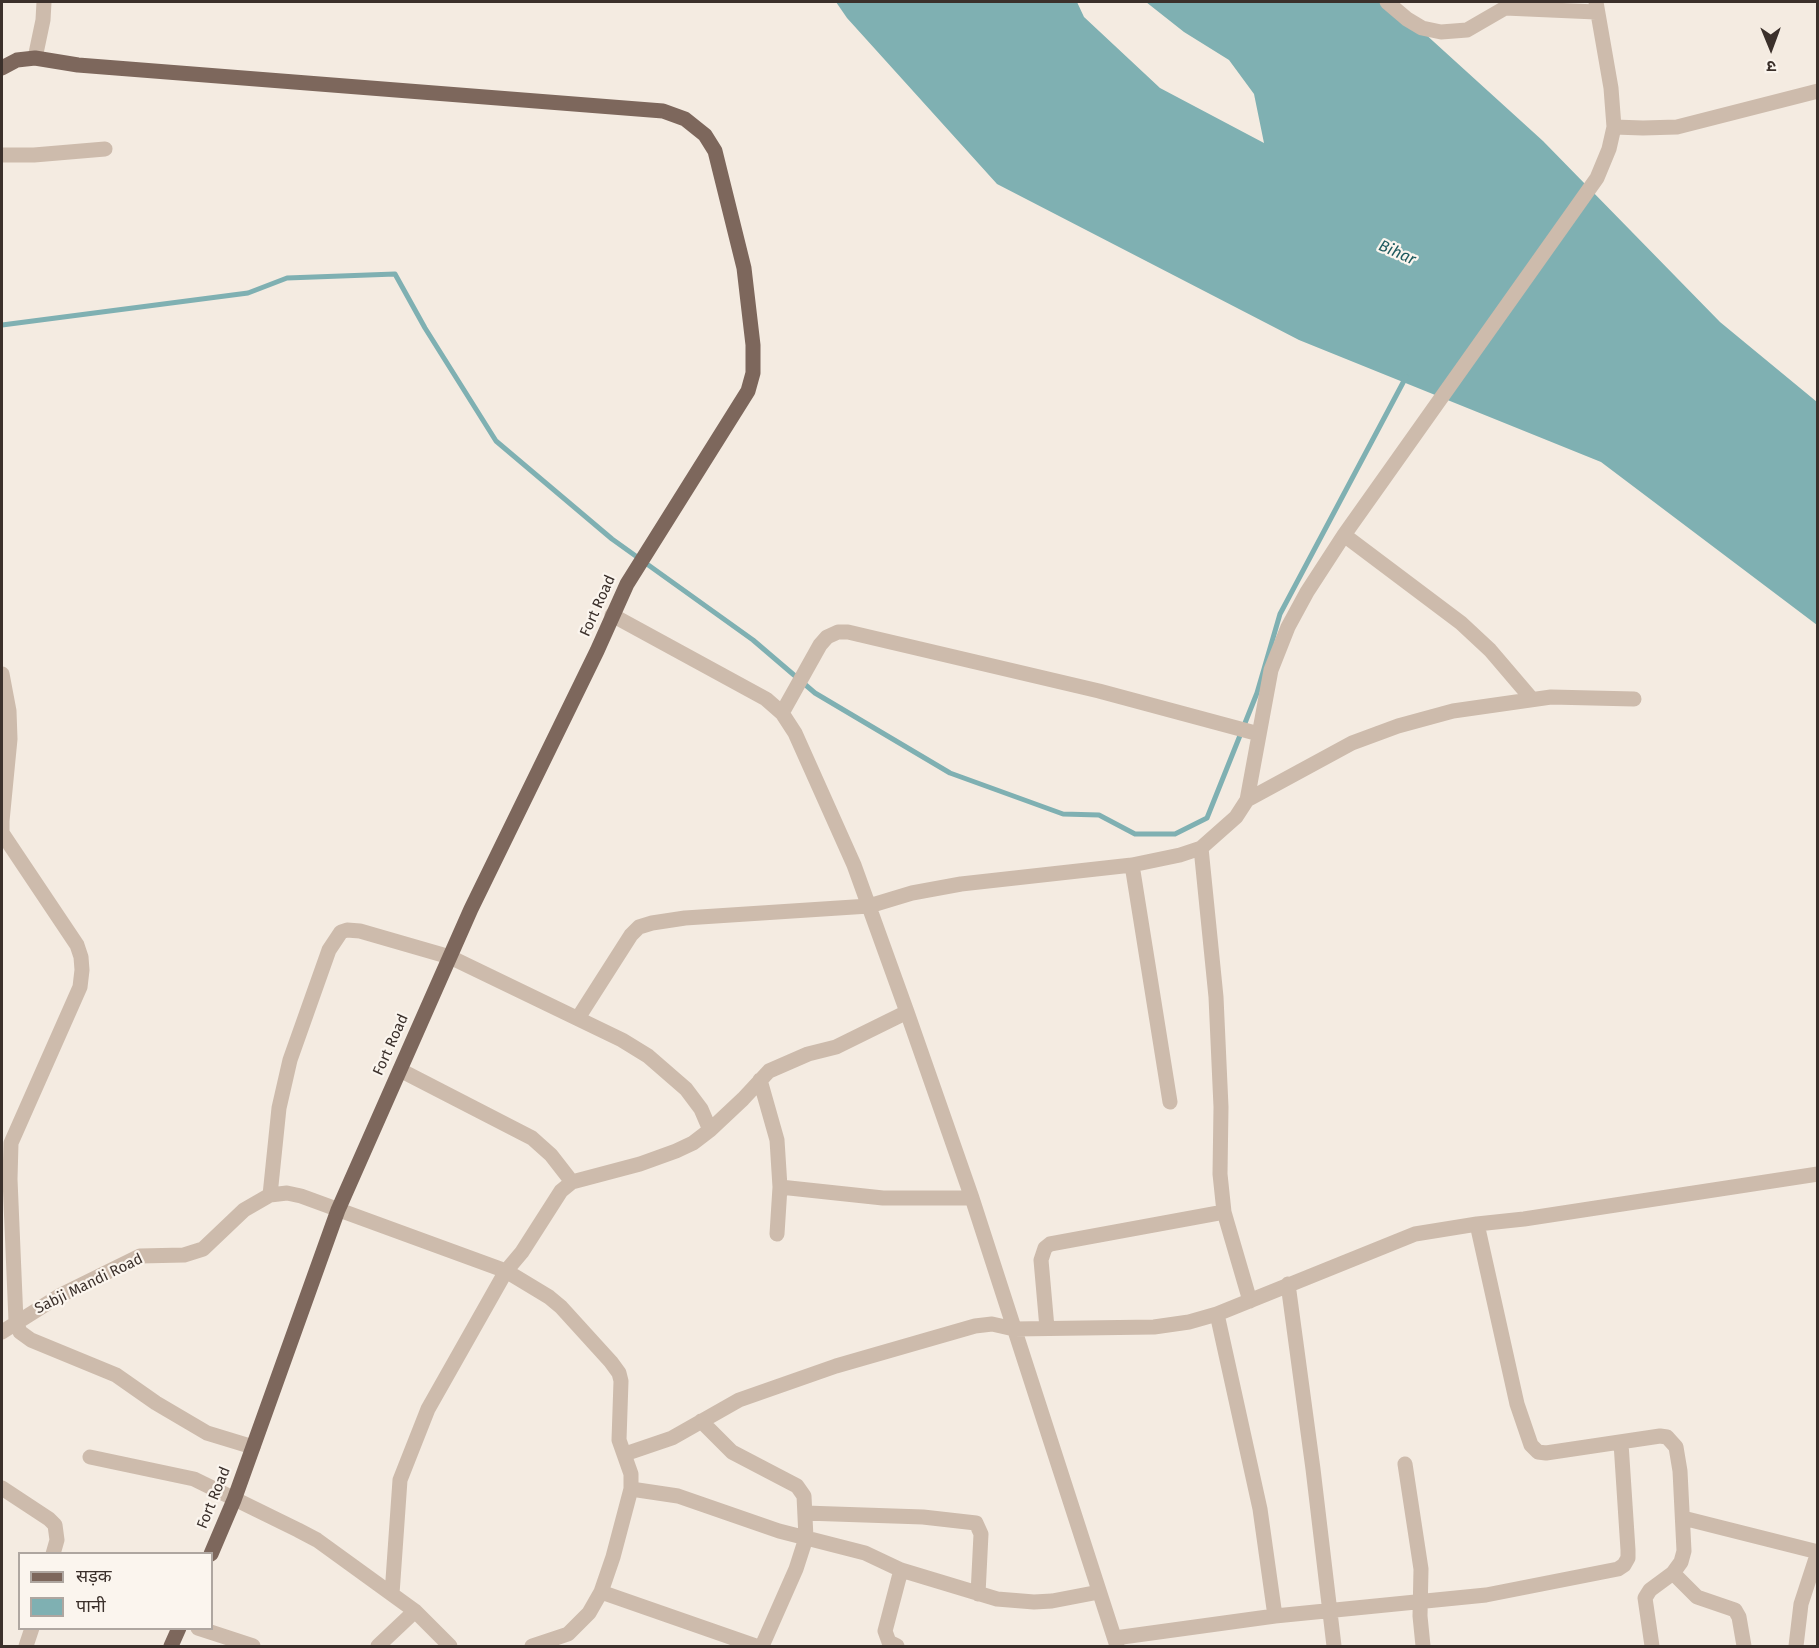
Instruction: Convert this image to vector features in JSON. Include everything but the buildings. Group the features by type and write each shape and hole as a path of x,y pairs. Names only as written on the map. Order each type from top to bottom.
{"main road":[{"path":"2,68 17,60 35,58"},
{"name":"Fort Road","path":"35,58 78,65 663,111 686,119 705,135 715,151 744,268 753,345 753,373 748,391 637,566 476,899 338,1210 234,1500 212,1552"},
{"path":"171,1647 179,1630"}],"street":[{"path":"35,58 43,20 44,2"},
{"path":"578,1018 630,935 639,927 652,923 685,918 869,906 912,893 961,884 1132,865 1201,848 1236,817 1247,800 1271,670 1288,627 1307,592 1344,535 1597,178 1609,149 1614,127 1611,88 1596,7 1505,5 1467,30 1441,32 1422,28 1387,2"},
{"path":"1614,127 1677,127 1818,91"},
{"path":"2,154 34,155 105,149"},
{"path":"1344,535 1461,623 1490,650 1531,698"},
{"path":"612,615 766,699 782,713 795,733 854,866 907,1012 972,1198 1116,1642 1275,1616 1331,1612 1511,1590 1618,1569 1628,1558 1621,1443"},
{"path":"782,713 820,645 827,637 838,632 848,632 1099,691 1259,734"},
{"path":"2,674 9,711 10,739 5,758 2,833 77,945 82,970 80,987 11,1143 10,1179 16,1321 20,1332 31,1340 116,1375 156,1403 207,1433 253,1447"},
{"path":"1247,800 1352,743 1398,726 1453,711 1531,698 1634,699"},
{"path":"1201,848 1216,997 1221,1107 1220,1174 1224,1212 1250,1301"},
{"path":"1132,865 1170,1102"},
{"path":"532,1647 568,1634 589,1613 601,1592 613,1557 631,1489 632,1474 619,1435 621,1381 619,1373 561,1307 506,1271 301,1196 287,1193 270,1195 279,1108 290,1060 326,959 341,932 347,930 360,931 450,957 622,1040 648,1056 686,1089 701,1109 710,1130"},
{"path":"392,1594 398,1493 405,1466 433,1400 506,1271 522,1252 561,1191 572,1182 640,1164 693,1143 743,1099 769,1071 802,1057 836,1047 907,1012"},
{"path":"400,1070 532,1138 551,1155 572,1182"},
{"path":"760,1080 777,1140 780,1186 777,1234"},
{"path":"625,1454 672,1438 739,1400 836,1366 983,1324 1014,1329 1154,1327 1189,1322 1217,1314 1415,1234 1818,1174"},
{"path":"780,1186 883,1198 972,1198"},
{"name":"Sabji Mandi Road","path":"2,1332 16,1321 59,1296 140,1256 184,1255 203,1249 244,1210 270,1195"},
{"path":"1047,1328 1041,1260 1045,1248 1050,1244 1224,1212"},
{"path":"1477,1224 1517,1404 1531,1445 1538,1452 1546,1453 1660,1436 1673,1440 1678,1454 1684,1551 1681,1562 1673,1573 1650,1590 1645,1598 1652,1647"},
{"path":"1288,1284 1334,1647"},
{"path":"1217,1314 1260,1509 1275,1616"},
{"path":"701,1421 732,1452 797,1486 804,1496 806,1538 796,1569 762,1647"},
{"path":"90,1457 194,1479 317,1540 415,1611 450,1647"},
{"path":"1405,1464 1421,1569 1420,1602 1423,1647"},
{"path":"2,1488 55,1525 57,1540 54,1552"},
{"path":"631,1489 678,1496 779,1531 865,1553 902,1570 997,1599 1052,1601 1099,1592"},
{"path":"805,1513 923,1517 976,1524 981,1534 978,1594"},
{"path":"1683,1518 1818,1552 1801,1604 1797,1622 1796,1647"},
{"path":"897,1647 889,1642 885,1631 902,1570"},
{"path":"1673,1573 1696,1597 1735,1610 1739,1617 1744,1647"},
{"path":"601,1592 756,1647"},
{"path":"378,1647 415,1611"},
{"path":"26,1647 32,1630"},
{"path":"201,1630 253,1647"}],"water":[{"name":"Bihar","path":"836,2 1077,2 1084,17 1160,88 1264,143 1254,94 1229,60 1184,32 1146,2 1390,2 1543,141 1720,322 1817,402 1817,625 1601,462 1299,340 997,184 847,18"}],"waterway":[{"path":"2,325 248,293 287,278 395,274 425,328 496,441 612,539 753,640 815,693 950,773 1063,814 1099,815 1135,834 1175,834 1207,818 1257,693 1280,614 1406,377"}]}
